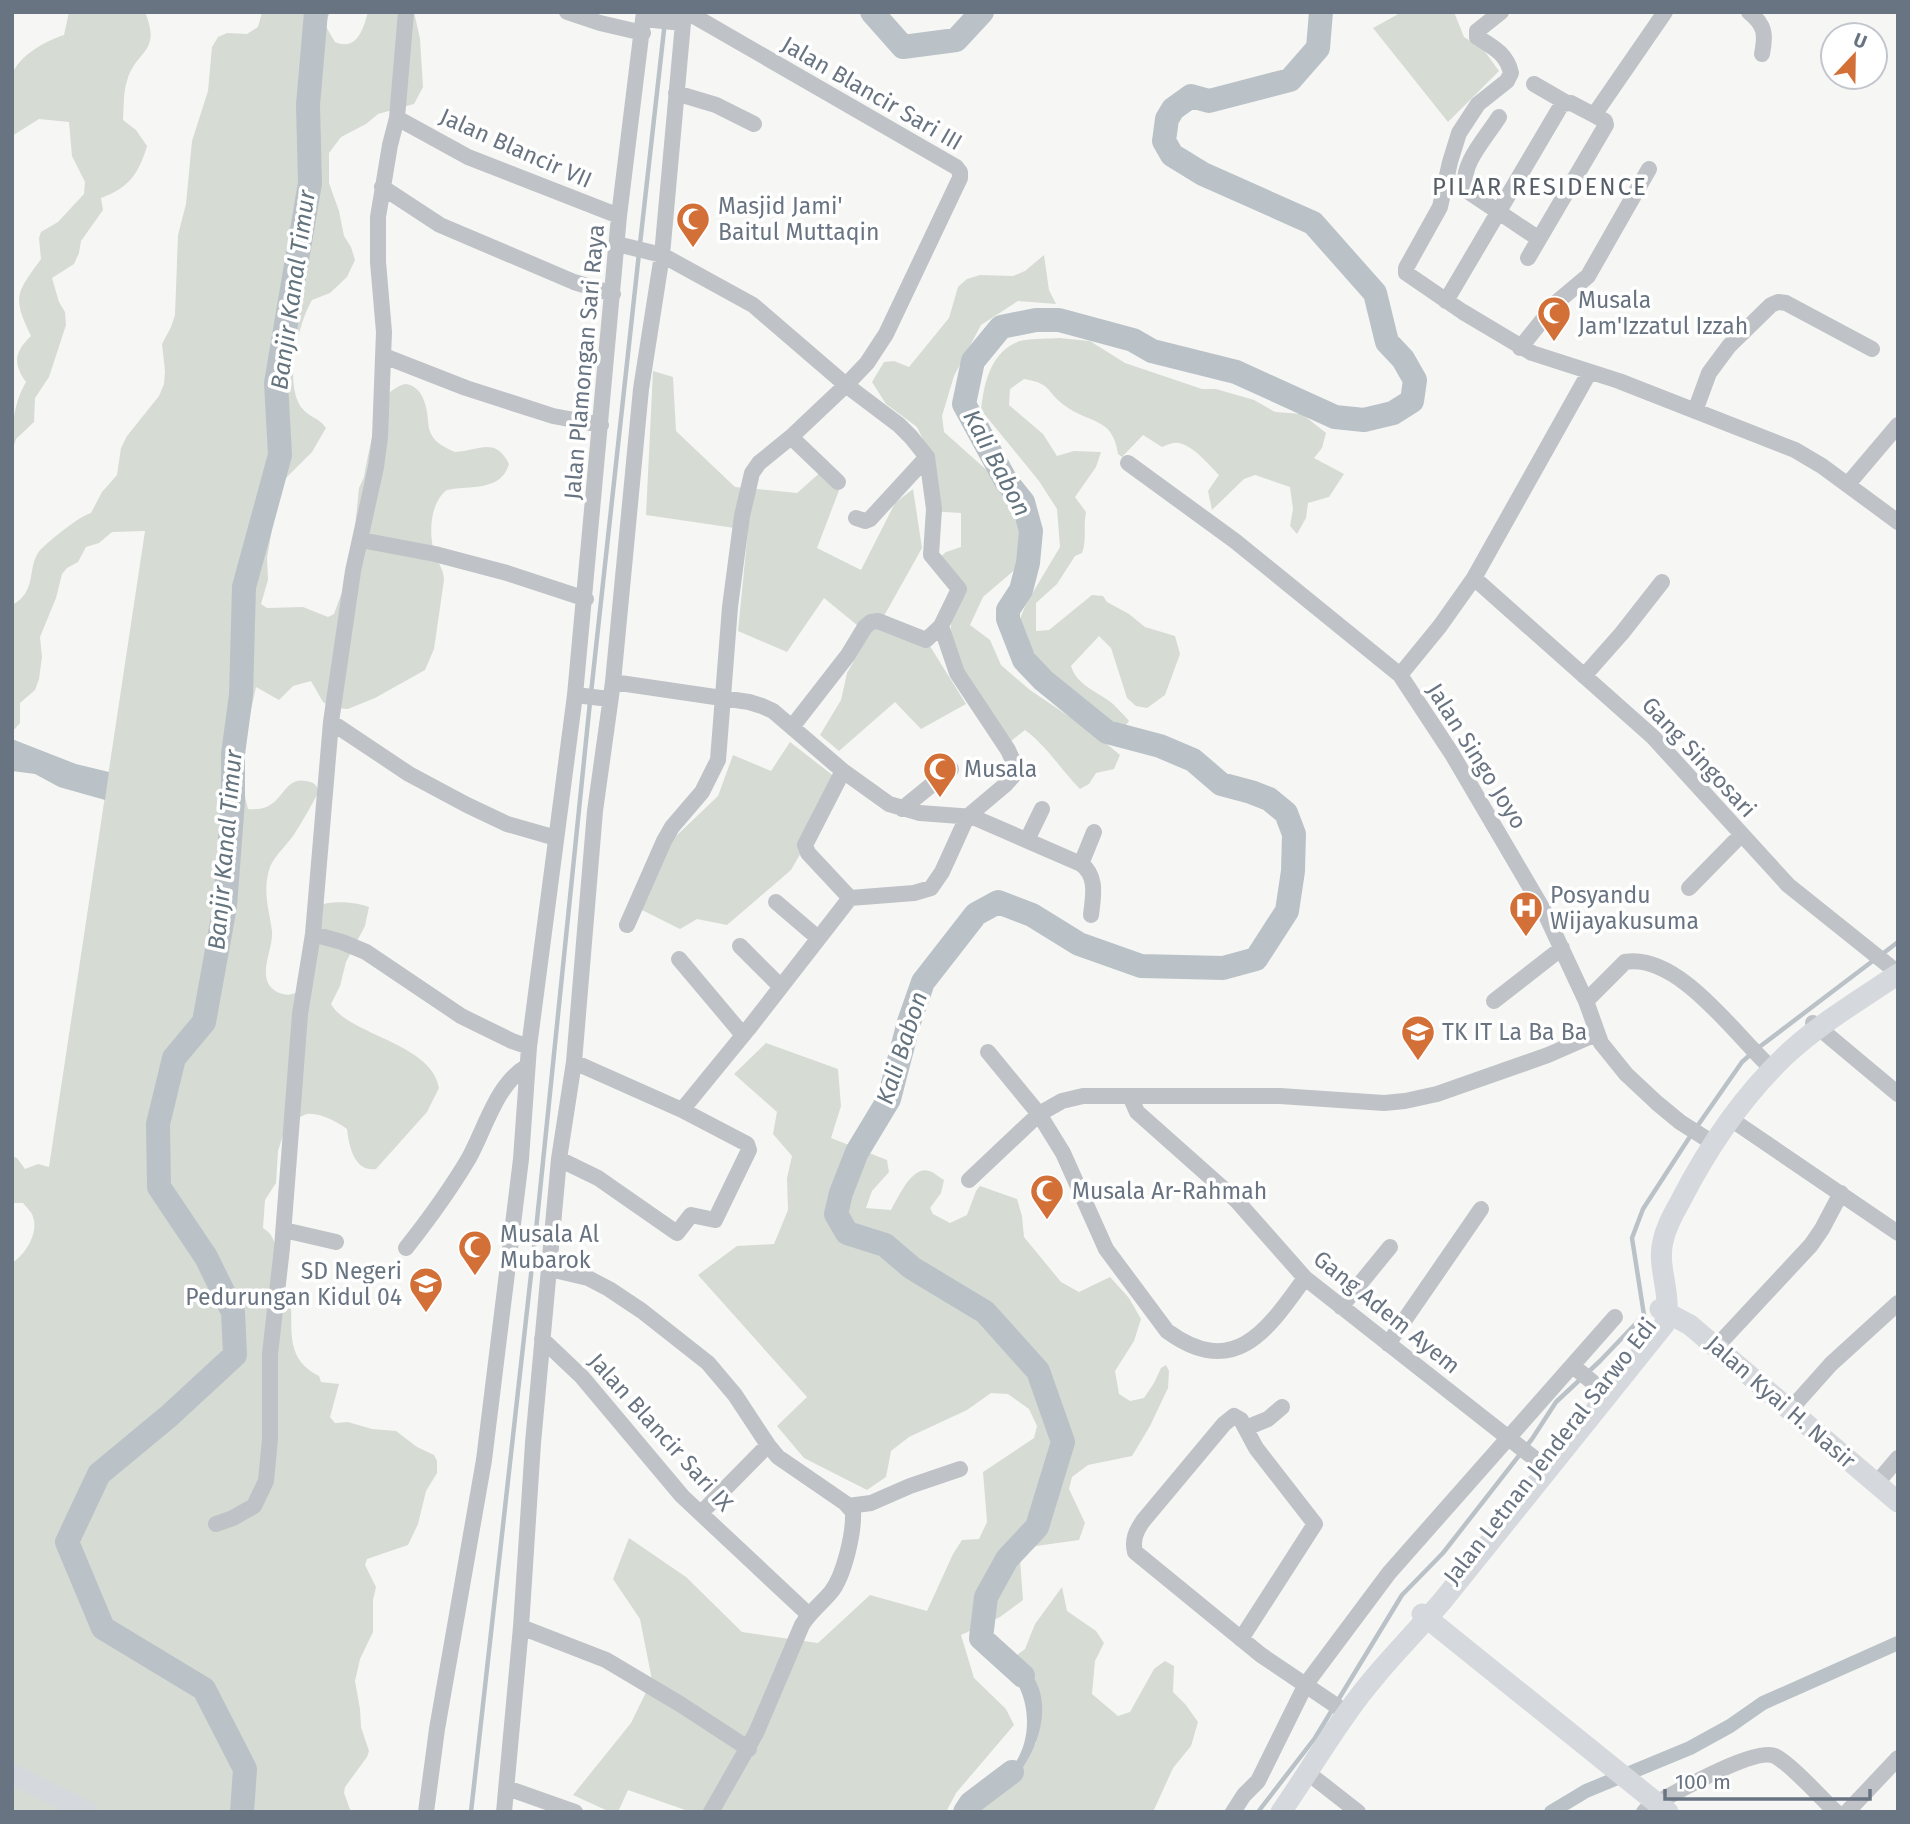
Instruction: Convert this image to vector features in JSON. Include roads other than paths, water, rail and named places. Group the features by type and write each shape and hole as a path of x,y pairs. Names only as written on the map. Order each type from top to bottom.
{"main road":[{"name":"Jalan Letnan Jenderal Sarwo Edi","path":"1281,1812 1308,1773 1341,1709 1419,1624 1600,1388 1653,1328 1664,1310 1652,1266 1654,1237 1684,1170 1723,1115 1763,1060 1894,968"},
{"name":"Jalan Letnan Jenderal Sarwo Edi","path":"1706,1139 1732,1120 1772,1069 1815,1026"},
{"name":"Jalan Kyai H. Nasir","path":"1664,1310 1690,1325 1898,1502"},
{"path":"1419,1624 1574,1740 1649,1803"},
{"path":"12,1774 88,1812"}],"street":[{"path":"216,1524 254,1506 266,1481 270,1439 270,1354 284,1230 300,1013 313,934 331,722 353,571 376,467 384,356 378,217 397,118 406,12"},
{"path":"567,12 600,23 681,17 676,93 655,253 613,682"},
{"path":"1501,12 1476,34 1509,62 1511,73 1507,81 1478,104 1459,133 1440,207 1406,268 1406,273 1526,351 1619,381 1795,450 1848,484 1898,522"},
{"path":"1594,115 1665,12"},
{"path":"1749,12 1764,27 1762,54"},
{"name":"Jalan Blancir Sari III","path":"681,17 944,160 960,172 959,181 886,334 867,363 846,385"},
{"name":"Jalan Plamongan Sari Raya","path":"426,1812 437,1729 484,1460 521,1160 528,1046 573,717 591,697 586,599 613,294 622,245 620,216 645,21"},
{"path":"1528,258 1606,125 1605,121 1534,84"},
{"path":"676,93 708,102 754,124"},
{"path":"1446,301 1497,211 1565,102"},
{"path":"1499,117 1468,165 1464,181 1466,190 1539,239"},
{"name":"Jalan Blancir VII","path":"397,118 468,157 620,216"},
{"path":"1526,351 1557,302 1588,276 1649,169"},
{"path":"382,187 440,225 574,282 613,294"},
{"path":"622,245 655,253 753,304 846,385 899,425 927,457 934,509 931,555 958,589 941,626 926,640 878,621 865,626 848,655 792,727"},
{"path":"1695,411 1709,373 1729,346 1771,305 1778,302 1786,303 1872,349"},
{"path":"384,356 466,388 553,416 601,425"},
{"path":"1400,675 1474,578 1589,373"},
{"path":"627,925 664,841 702,792 718,760 730,607 749,482 759,463 792,437 846,385"},
{"path":"1848,484 1898,425"},
{"path":"792,437 838,482"},
{"path":"856,518 865,521 870,519 927,457"},
{"name":"Jalan Singo Joyo","path":"1128,463 1236,541 1400,675 1452,754 1545,911 1586,1001 1596,1034 1612,1059 1679,1122 1706,1139"},
{"path":"361,540 435,554 507,573 586,599"},
{"name":"Gang Singosari","path":"1474,578 1653,737 1788,884 1894,968"},
{"path":"1584,677 1662,582"},
{"path":"682,1110 850,898 914,893 931,888 942,872 967,817 1011,780 1014,763 957,673 941,626"},
{"path":"504,1812 521,1627 542,1339 559,1159 574,1062 595,811 591,697 613,682 762,706 773,711 871,793 902,810 967,817 1081,864 1087,868 1094,887 1091,915"},
{"path":"331,722 409,774 467,805 507,824 556,838"},
{"path":"902,810 951,769"},
{"path":"843,771 805,845 808,853 850,898"},
{"path":"1027,840 1042,809"},
{"path":"1081,864 1094,832"},
{"path":"1689,888 1741,835"},
{"path":"776,902 818,938"},
{"path":"313,934 366,952 461,1016 528,1046"},
{"path":"740,946 781,987"},
{"path":"1494,1001 1562,948"},
{"path":"679,959 743,1035"},
{"path":"1586,1001 1620,965 1630,961 1647,963 1678,976 1763,1060"},
{"path":"1815,1026 1898,1094"},
{"path":"970,1180 1039,1114 1062,1101 1083,1096 1280,1096 1384,1103 1412,1100 1437,1094 1548,1055 1596,1034"},
{"path":"988,1052 1039,1114 1069,1164 1107,1249 1167,1331 1179,1340 1207,1351 1232,1351 1265,1328 1305,1278"},
{"path":"559,1159 598,1178 677,1233 691,1215 712,1221 716,1219 749,1148 747,1144 682,1110 574,1062"},
{"path":"406,1248 436,1211 469,1157 505,1087 527,1066"},
{"name":"Gang Adem Ayem","path":"1129,1096 1137,1112 1236,1199 1305,1278 1541,1464"},
{"path":"1732,1120 1896,1228"},
{"path":"1716,1347 1811,1245 1822,1230 1840,1193"},
{"path":"1388,1344 1481,1209"},
{"path":"284,1230 336,1242"},
{"path":"1341,1307 1390,1247"},
{"path":"550,1269 588,1278 609,1289 642,1311 708,1363 735,1395 768,1446 795,1470 853,1512 853,1522 836,1585 808,1614 748,1749 711,1812"},
{"path":"1789,1411 1831,1364 1898,1303"},
{"path":"1233,1812 1244,1795 1258,1781 1309,1686 1389,1573 1574,1367 1615,1317"},
{"name":"Jalan Blancir Sari IX","path":"542,1339 583,1377 682,1496 808,1614"},
{"path":"1574,1367 1600,1388"},
{"path":"1246,1427 1268,1419 1282,1408"},
{"path":"1241,1639 1315,1525 1256,1448 1246,1427 1237,1416 1228,1420 1143,1521 1133,1543 1135,1552 1261,1656 1341,1709"},
{"path":"701,1513 768,1446"},
{"path":"1876,1484 1898,1458"},
{"path":"848,1506 871,1503 960,1469"},
{"path":"521,1627 606,1660 748,1749"},
{"path":"1649,1803 1734,1764 1764,1754 1777,1758 1836,1812"},
{"path":"1847,1812 1898,1758"},
{"path":"1308,1773 1358,1812"},
{"path":"507,1788 575,1812"}],"waterway":[{"name":"Banjir Kanal Timur","path":"242,1812 245,1769 204,1689 103,1628 67,1542 99,1474 169,1416 235,1355 233,1312 206,1257 159,1187 158,1124 174,1058 204,1022 225,906 233,801 233,754 241,695 244,587 280,455 276,383 310,183 308,105 316,12"},
{"path":"640,244 666,12"},
{"name":"Kali Babon","path":"872,12 903,47 956,40 982,12"},
{"name":"Kali Babon","path":"1023,1676 981,1638 986,1597 1007,1559 1037,1527 1063,1442 1038,1371 985,1312 912,1268 885,1245 847,1233 836,1214 841,1193 857,1152 889,1099 909,1022 923,982 976,914 998,902 1032,915 1079,944 1141,966 1223,968 1256,959 1287,911 1293,871 1294,834 1286,813 1269,799 1221,784 1193,760 1160,746 1107,732 1043,680 1024,660 1008,619 1008,610 1021,590 1028,563 1031,531 1023,502 1006,481 964,404 973,361 1001,327 1036,320 1059,320 1133,340 1152,351 1236,372 1335,417 1364,420 1393,413 1412,401 1415,380 1403,359 1387,342 1375,293 1313,223 1203,174 1172,155 1164,141 1167,119 1173,109 1191,96 1209,101 1290,80 1318,48 1321,12"},
{"path":"591,693 639,253"},
{"path":"471,1812 536,1230 590,702"},
{"path":"1881,955 1898,942"},
{"path":"1758,1048 1874,960"},
{"path":"1696,1128 1742,1062 1751,1054"},
{"path":"1258,1812 1315,1738 1402,1595 1443,1553 1532,1439 1556,1402 1644,1315 1632,1238 1643,1209 1691,1135"},
{"path":"1551,1812 1586,1791 1690,1748 1730,1726 1763,1703 1898,1643"},
{"name":"Kali Babon","path":"965,1812 971,1803 1012,1772"}],"place":[{"name":"Masjid Jami' Baitul Muttaqin","path":"693,249"},
{"name":"Musala Jam'Izzatul Izzah","path":"1554,343"},
{"name":"Musala","path":"940,799"},
{"name":"Posyandu Wijayakusuma","path":"1526,938"},
{"name":"TK IT La Ba Ba","path":"1418,1062"},
{"name":"Musala Ar-Rahmah","path":"1047,1221"},
{"name":"Musala Al Mubarok","path":"475,1277"},
{"name":"SD Negeri Pedurungan Kidul 04","path":"426,1314"}],"district":[{"name":"PILAR RESIDENCE","path":"1540,187"}]}
